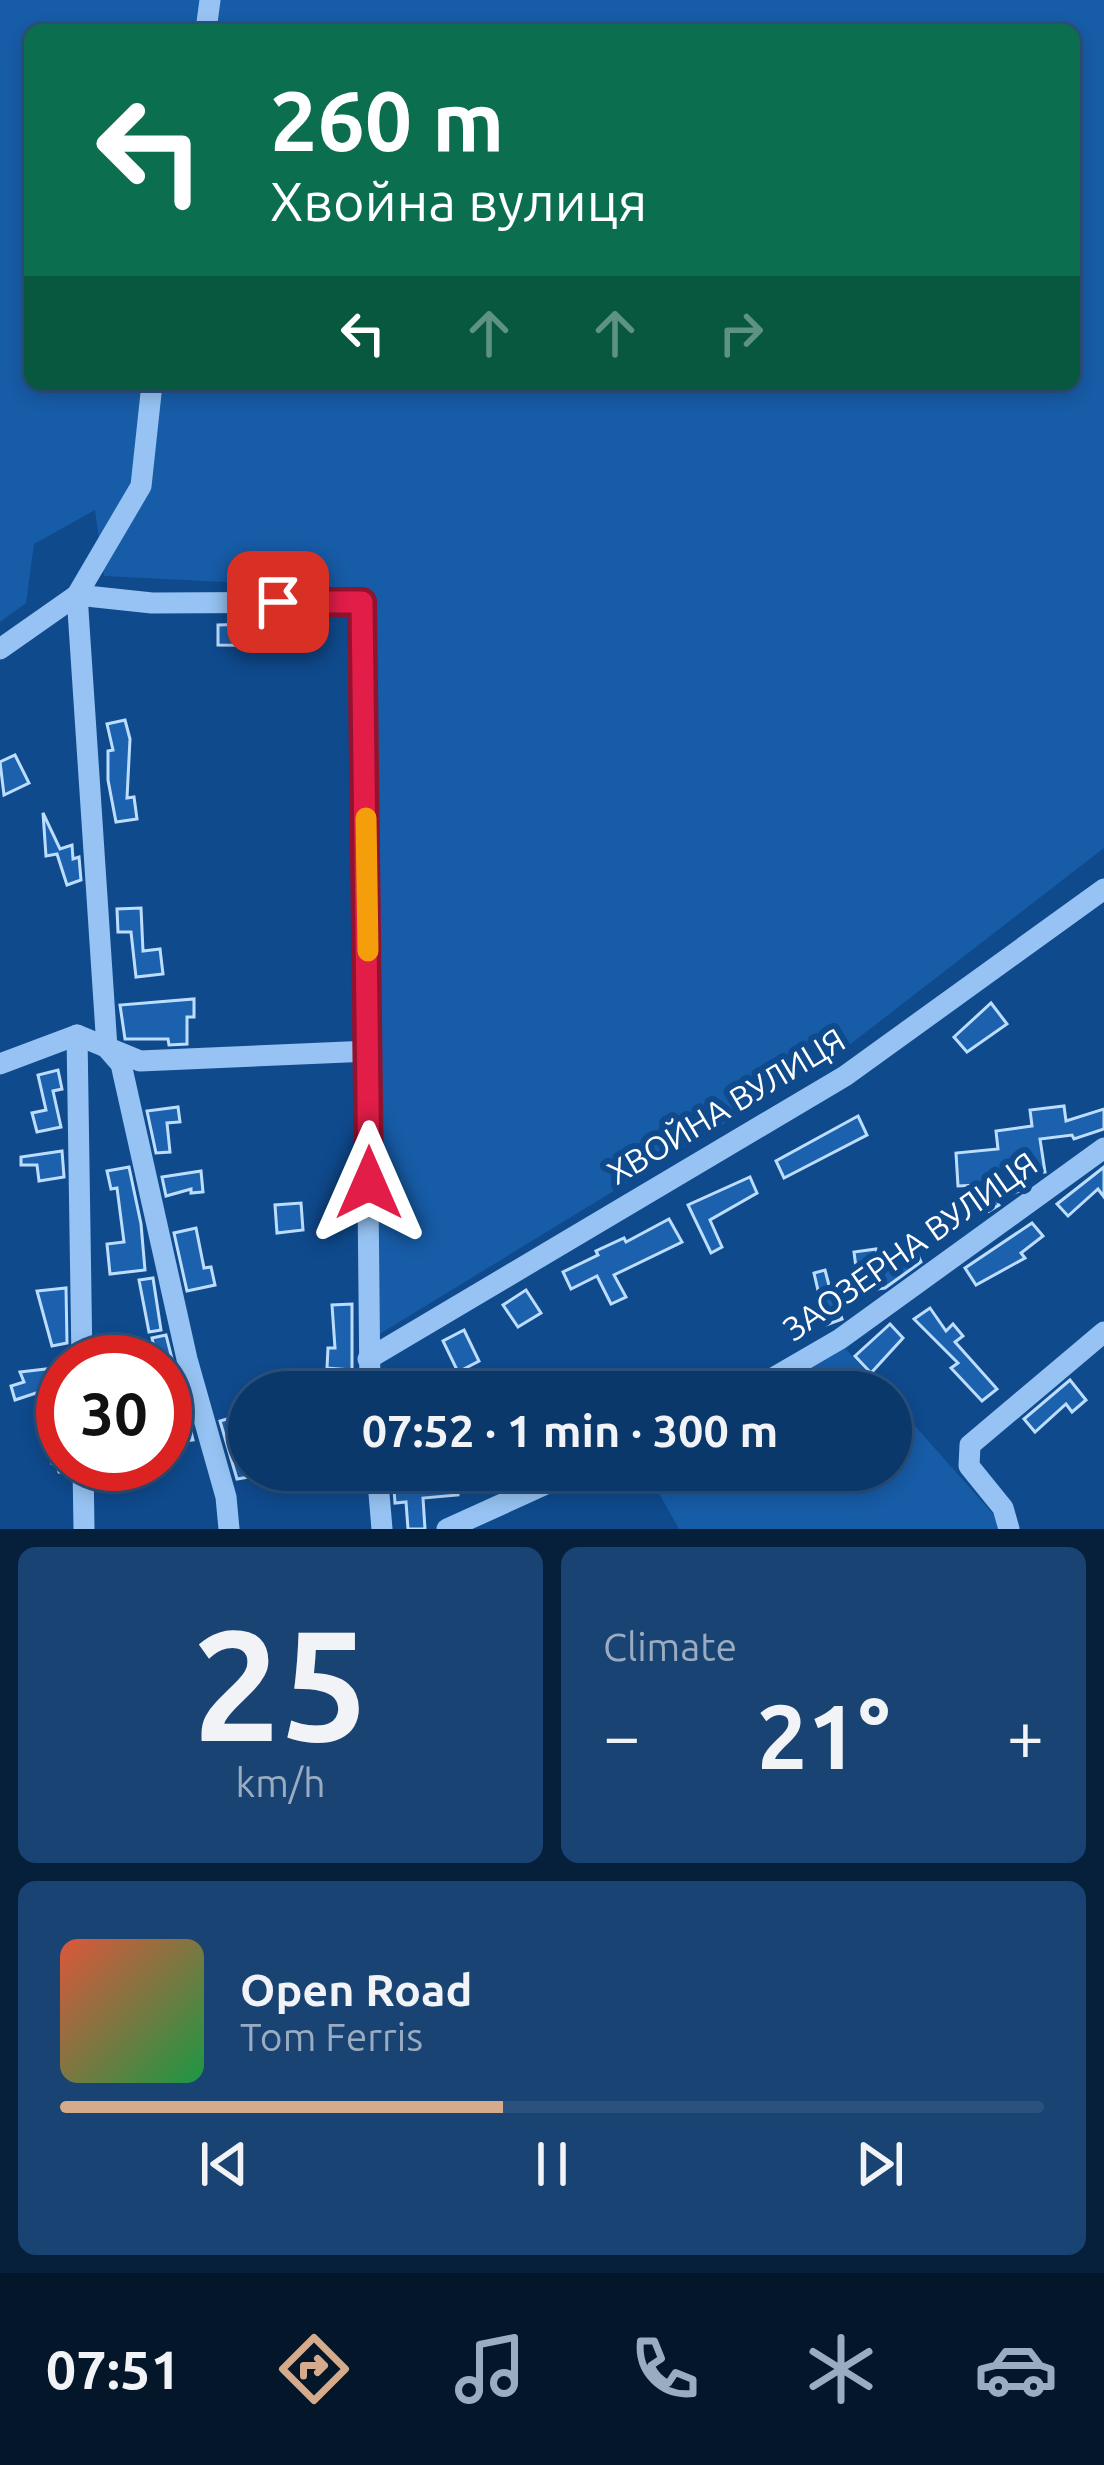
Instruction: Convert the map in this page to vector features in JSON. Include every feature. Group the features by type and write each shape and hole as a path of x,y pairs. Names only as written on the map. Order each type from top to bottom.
{"street":[{"path":"0,649 77,595 141,486 151,390"},
{"path":"77,595 107,1048 121,1064 230,1529"},
{"path":"77,595 152,603 362,602 370,1051 369,1371"},
{"name":"ХВОЙНА ВУЛИЦЯ","path":"368,1359 845,1076 1104,889"},
{"path":"1,1062 77,1035 140,1061 370,1051"},
{"path":"77,1035 82,1335"},
{"name":"ЗАОЗЕРНА ВУЛИЦЯ","path":"785,1371 840,1339 1104,1148"},
{"path":"1009,1529 1003,1508 969,1466 970,1445 1104,1332"},
{"path":"83,1491 84,1529"},
{"path":"379,1491 382,1529"},
{"path":"447,1529 531,1491"}],"shaded area":[{"path":"0,0 1104,0 1104,848 835,1056 373,1338 377,1061 368,589 104,576 95,510 34,544 26,603 0,622"},
{"path":"844,1347 866,1371 800,1371"},
{"path":"912,1423 1002,1524 998,1529 679,1529 658,1491 912,1491"}],"building":[{"path":"290,623 290,646 218,645 218,625"},
{"path":"125,720 130,739 127,798 134,797 137,819 116,822 108,780 108,751 113,750 107,724"},
{"path":"15,755 29,783 4,795 0,762"},
{"path":"43,813 60,849 72,845 73,859 79,857 81,880 67,885 57,854 46,856"},
{"path":"141,908 143,951 160,949 163,974 136,977 131,932 118,932 117,909"},
{"path":"194,999 194,1017 187,1017 187,1044 125,1039 120,1005"},
{"path":"991,1003 1007,1024 967,1052 954,1037"},
{"path":"58,1070 62,1089 53,1091 61,1127 37,1132 32,1113 46,1110 38,1075"},
{"path":"1064,1106 1066,1121 1104,1109 1104,1129 1074,1139 1072,1135 1040,1139 1045,1172 1017,1176 1019,1191 997,1200 999,1205 989,1211 978,1185 958,1186 956,1153 998,1149 996,1131 1032,1126 1030,1110"},
{"path":"178,1107 180,1122 167,1123 170,1152 156,1153 147,1111"},
{"path":"858,1116 867,1135 784,1178 776,1161"},
{"path":"62,1151 64,1177 39,1181 37,1165 21,1165 21,1157"},
{"path":"129,1167 145,1270 110,1274 107,1244 124,1242 117,1188 111,1189 107,1171"},
{"path":"1104,1167 1104,1197 1098,1189 1068,1216 1057,1204"},
{"path":"201,1171 203,1192 191,1193 191,1189 166,1196 162,1177"},
{"path":"750,1177 757,1193 710,1220 722,1247 711,1253 688,1205"},
{"path":"301,1203 303,1230 277,1233 275,1205"},
{"path":"669,1219 682,1242 614,1275 626,1297 611,1304 597,1276 571,1289 563,1272 598,1255 596,1251 624,1238 626,1242"},
{"path":"1032,1223 1043,1236 1021,1253 1025,1258 976,1285 965,1268"},
{"path":"196,1228 204,1268 211,1267 215,1285 187,1291 174,1233"},
{"path":"915,1248 921,1262 885,1288 859,1291 854,1252 876,1249 878,1262"},
{"path":"825,1270 830,1289 854,1286 856,1302 837,1304 842,1319 826,1325 814,1273"},
{"path":"153,1278 161,1330 149,1332 139,1280"},
{"path":"66,1288 67,1335 49,1335 37,1291"},
{"path":"526,1290 541,1313 518,1327 503,1305"},
{"path":"352,1304 352,1370 327,1368 328,1348 335,1348 332,1305"},
{"path":"930,1308 946,1331 953,1324 963,1336 955,1342 997,1389 982,1401 951,1368 958,1363 914,1319"},
{"path":"890,1324 903,1338 873,1371 855,1356"},
{"path":"464,1330 479,1361 458,1371 443,1341"},
{"path":"36,1370 36,1393 15,1400 11,1386 24,1382 20,1372"},
{"path":"1070,1380 1086,1400 1072,1412 1066,1404 1035,1432 1024,1419"},
{"path":"228,1419 228,1448 220,1421"},
{"path":"394,1491 458,1491 458,1495 423,1498 425,1529 408,1529 406,1502 395,1503"}],"slow traffic":[{"path":"366,818 368,951"}],"route":[{"path":"278,602 362,602 369,1183"}]}
